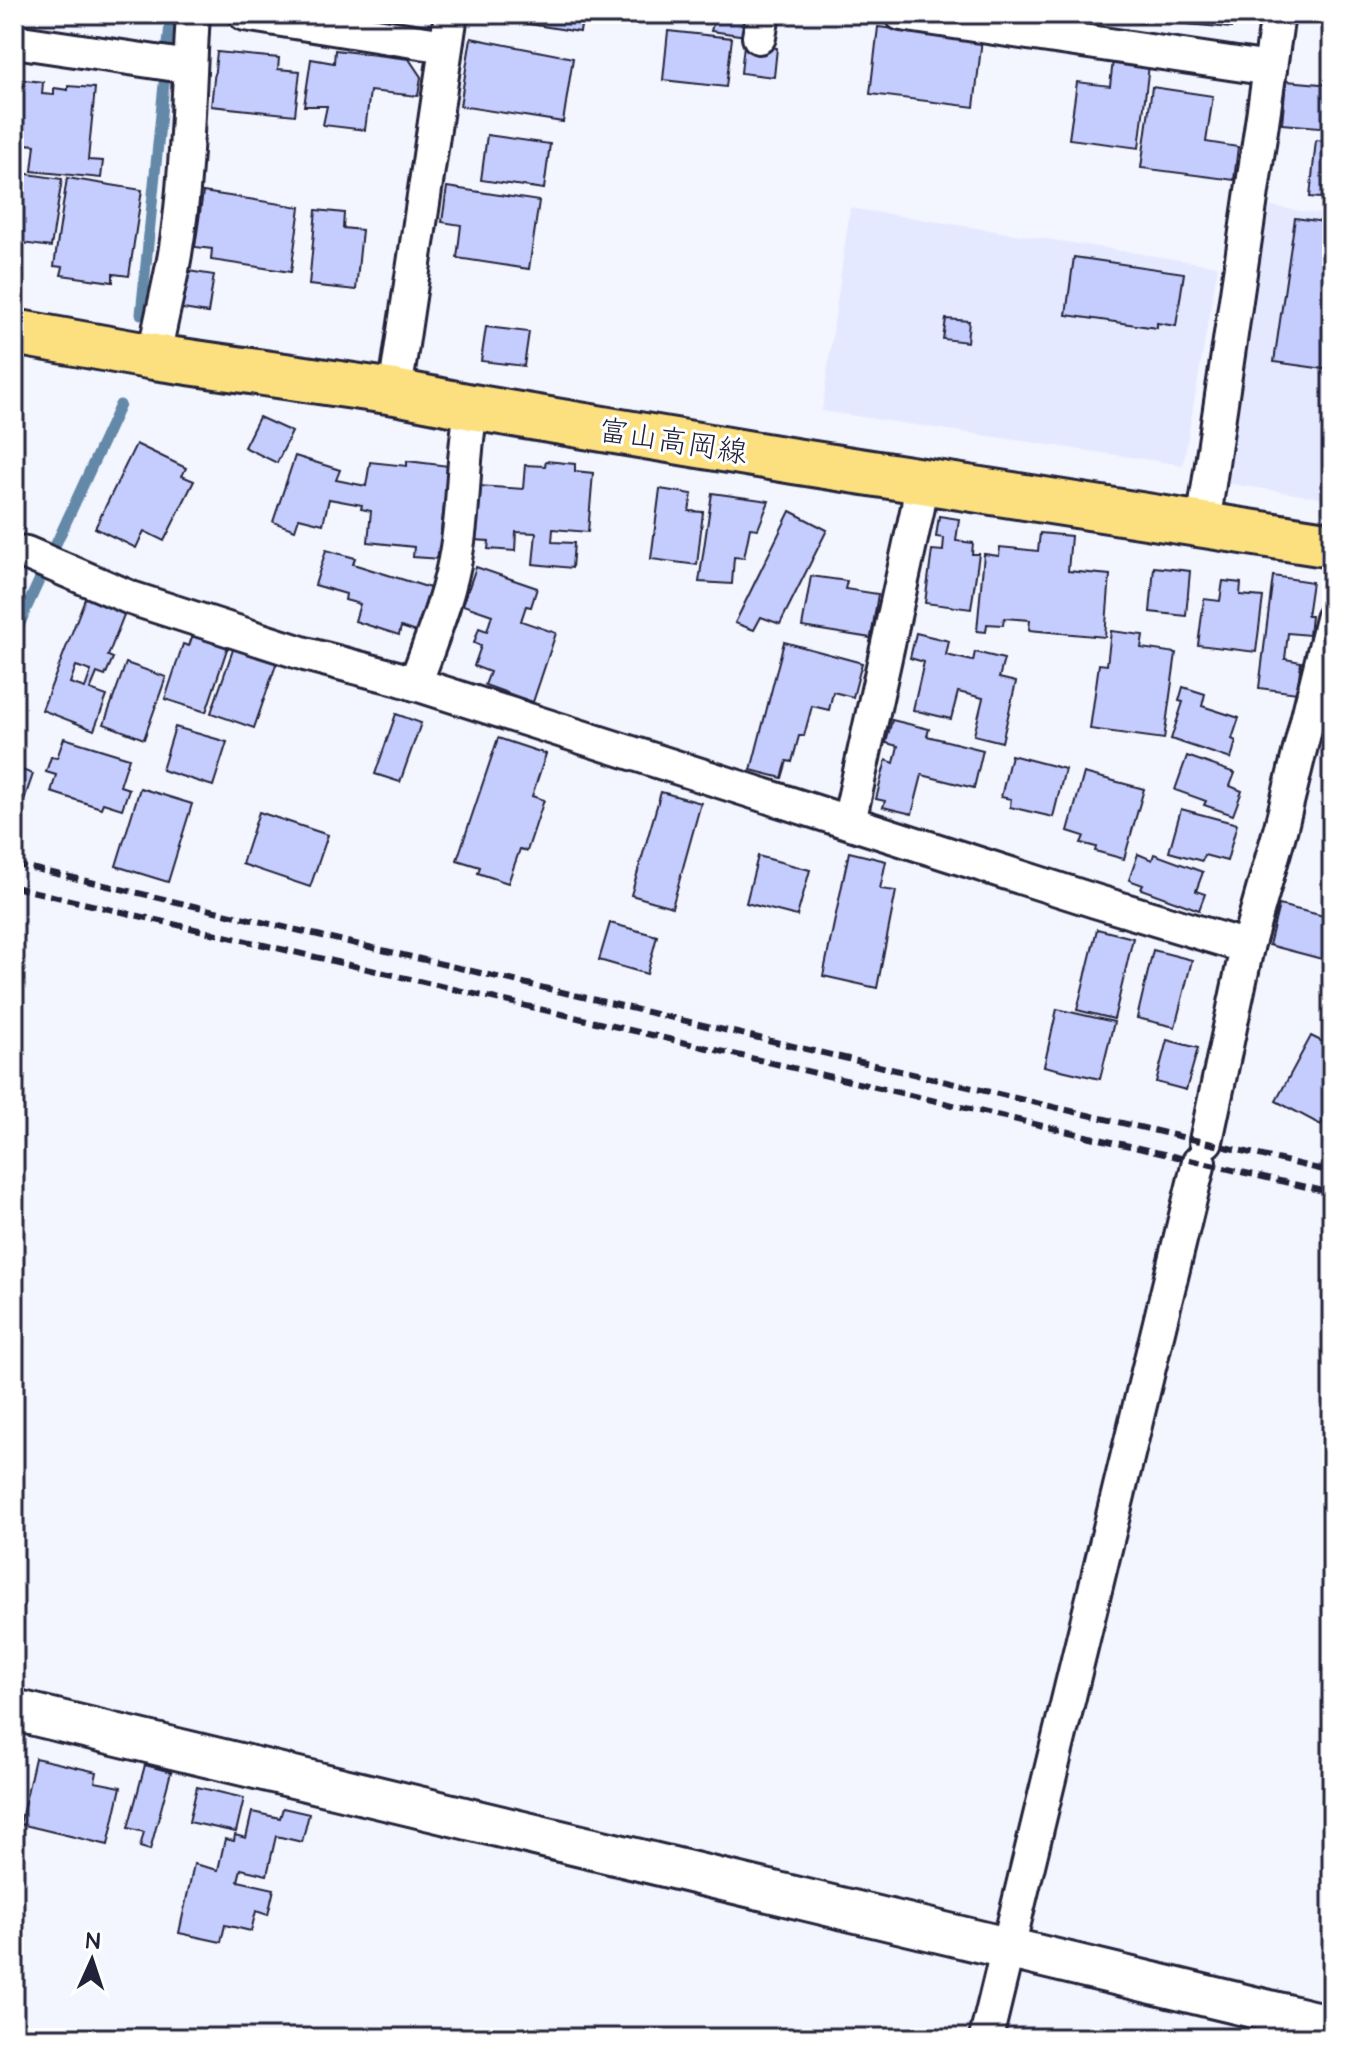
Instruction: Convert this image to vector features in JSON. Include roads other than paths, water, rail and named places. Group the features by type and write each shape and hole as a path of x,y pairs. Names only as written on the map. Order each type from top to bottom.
{"main road":[{"name":"富山高岡線","path":"14,332 1332,545"}],"street":[{"path":"154,357 175,254 185,161 193,14"},
{"path":"245,14 445,46"},
{"path":"395,392 451,14"},
{"path":"901,14 1270,69"},
{"path":"1203,525 1278,14"},
{"path":"14,41 190,67"},
{"path":"415,684 445,601 457,548 466,434 472,407"},
{"path":"849,822 918,507 921,480"},
{"path":"20,552 131,598 305,654 415,684 1247,947"},
{"path":"986,2038 1202,1152 1247,947 1281,827 1332,619"},
{"path":"14,1710 1332,2026"}],"waterway":[{"path":"141,314 171,14"},
{"path":"14,638 120,405"}],"railway":[{"path":"14,864 1332,1172"},
{"path":"14,887 1332,1193"}]}
